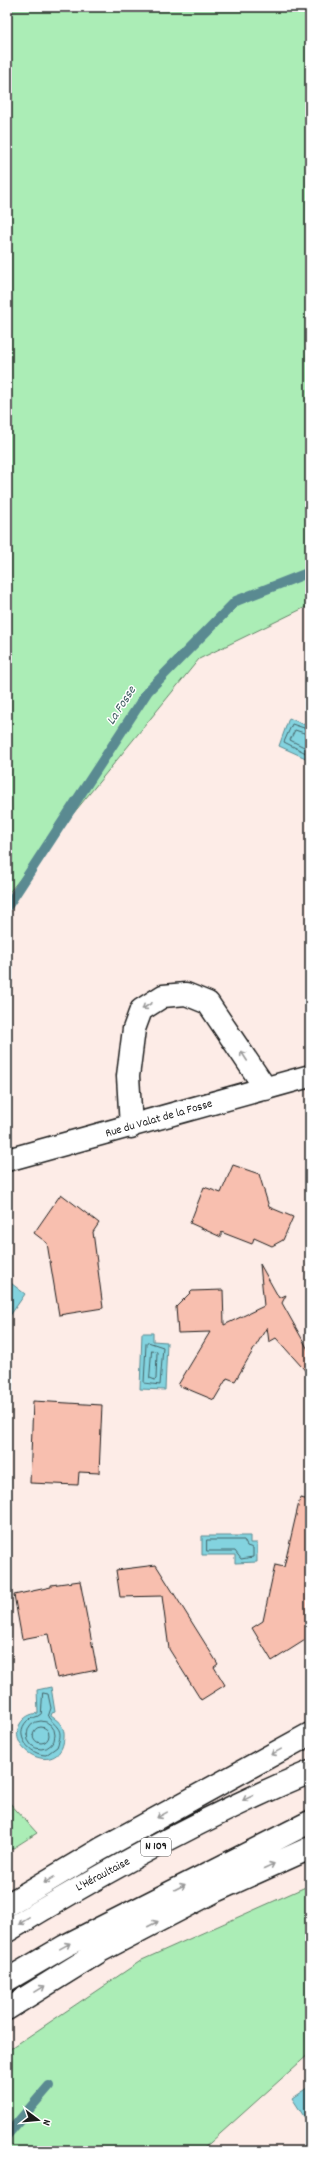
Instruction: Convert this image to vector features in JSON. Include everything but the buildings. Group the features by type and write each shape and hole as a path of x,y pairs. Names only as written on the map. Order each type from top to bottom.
{"main road":[{"path":"131,1127 128,1076 134,1029 141,1010 163,996 186,994 208,1003 266,1089"},
{"name":"Rue du Valat de la Fosse","path":"7,1160 131,1127 310,1076"},
{"path":"7,1905 101,1849 310,1734"},
{"name":"L'Héraultaise","path":"7,1931 72,1892 248,1798 310,1772"},
{"path":"7,1980 65,1946 310,1822"},
{"path":"7,2009 102,1950 218,1890 310,1848"}],"green space":[{"path":"7,7 310,7 310,605 199,659 7,895"},
{"path":"7,1800 37,1833 7,1852"},
{"path":"310,1885 310,2053 201,2151 7,2151 7,2051 142,1960"}],"water":[{"path":"289,718 310,727 310,760 279,746"},
{"path":"7,1280 25,1294 7,1320"},
{"path":"142,1333 153,1333 153,1341 167,1342 165,1390 140,1389"},
{"path":"202,1536 250,1536 250,1543 257,1543 257,1562 235,1563 235,1555 202,1555"},
{"path":"51,1687 55,1712 52,1713 51,1716 61,1725 64,1731 64,1738 61,1750 54,1757 45,1759 35,1756 27,1751 20,1744 17,1734 23,1719 38,1713 37,1690"},
{"path":"310,2086 310,2114 305,2118 292,2098"}],"waterway":[{"name":"La Fosse","path":"7,907 148,691 236,601 310,572"},
{"name":"La Fosse","path":"7,2135 49,2086"}]}
